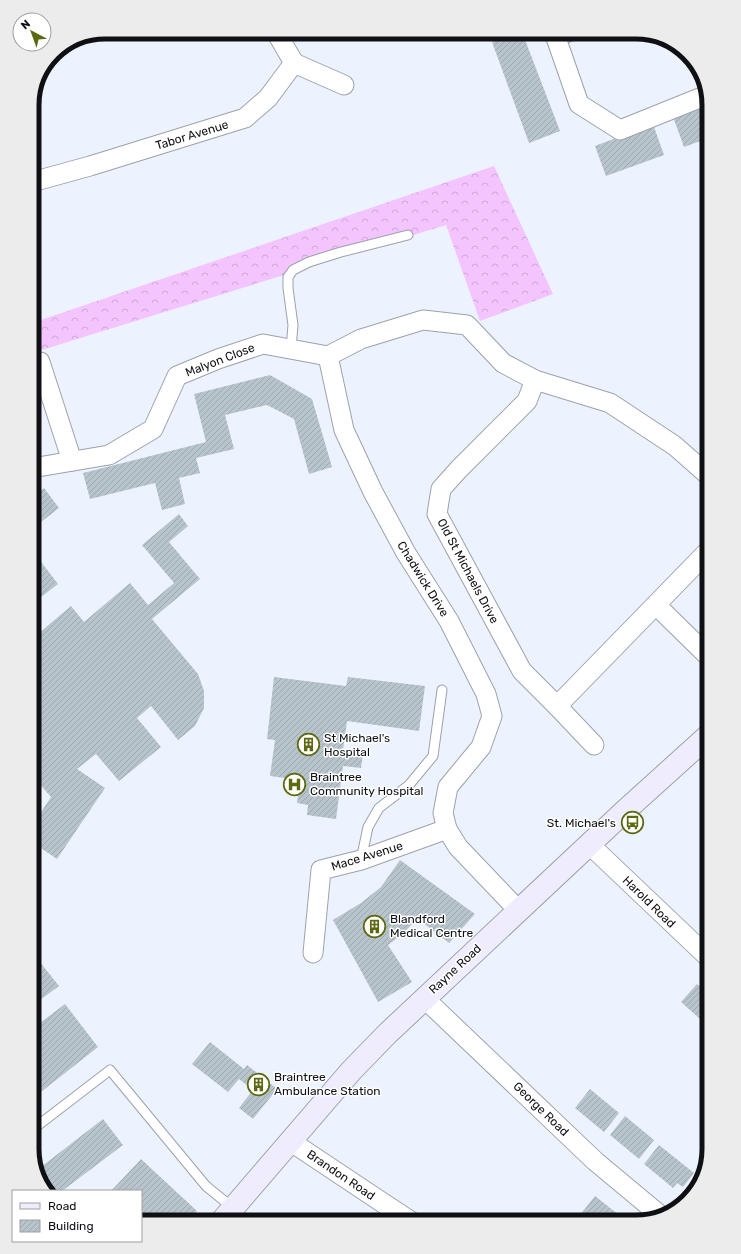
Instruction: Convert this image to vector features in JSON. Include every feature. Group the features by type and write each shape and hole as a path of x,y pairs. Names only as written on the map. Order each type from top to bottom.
{"main road":[{"name":"Rayne Road","path":"227,1215 351,1071 388,1032 627,809 702,742"}],"street":[{"path":"280,39 294,63 344,85"},
{"path":"556,39 579,104 620,130 701,97"},
{"name":"Tabor Avenue","path":"39,178 90,166 245,118 268,98 294,63"},
{"path":"328,356 361,339 423,320 467,325 504,364 536,380 610,403 675,446 702,470"},
{"name":"Malyon Close","path":"39,467 109,455 153,429 178,376 218,359 263,344 328,356"},
{"name":"Chadwick Drive","path":"328,356 344,430 373,492 406,553 449,621 486,694 492,716 481,747 448,787 443,813 447,829 458,847 519,911"},
{"path":"39,362 72,461"},
{"name":"Old St Michaels Drive","path":"536,380 527,402 459,469 441,489 437,514 522,671 594,745"},
{"path":"557,706 702,557"},
{"path":"656,605 702,650"},
{"name":"Mace Avenue","path":"313,953 321,870 361,860 447,829"},
{"name":"Harold Road","path":"590,845 702,951"},
{"name":"George Road","path":"424,998 595,1162 656,1212"},
{"name":"Brandon Road","path":"290,1141 401,1215"}],"lane":[{"path":"290,349 293,325 288,277 293,270 309,262 341,252 408,235"},
{"path":"361,860 368,827 379,808 409,785 433,756 442,690"},
{"path":"39,1125 110,1070 206,1186 227,1215"}],"green space":[{"path":"494,166 553,294 480,321 446,225 39,351 39,321"}],"building":[{"path":"500,39 525,39 560,131 529,143 492,42"},
{"path":"562,39 580,39 564,45"},
{"path":"702,107 702,141 684,147 673,117"},
{"path":"653,124 664,155 606,176 595,146"},
{"path":"270,375 312,399 332,467 309,474 294,419 267,405 225,415 234,449 196,458 200,473 179,478 185,504 162,510 155,483 90,499 83,473 206,442 194,394"},
{"path":"44,488 59,508 39,524 39,492"},
{"path":"179,514 188,526 169,542 200,579 152,619 198,674 204,691 204,708 195,726 178,740 151,706 137,718 161,747 119,781 96,754 77,769 105,788 57,859 39,847 39,815 51,797 39,783 39,633 71,606 84,622 130,583 148,605 174,583 142,545"},
{"path":"39,559 58,584 39,599"},
{"name":"St Michael's Hospital","path":"274,677 346,686 348,677 425,686 419,731 347,721 343,750 363,753 361,768 343,766 336,819 307,815 308,805 297,803 300,780 270,776 275,740 267,739"},
{"name":"Blandford Medical Centre","path":"400,860 475,914 449,943 417,918 405,932 388,945 412,982 378,1002 333,920 361,903 381,887"},
{"path":"39,961 59,986 39,1001"},
{"path":"697,984 702,988 702,1021 681,1002"},
{"path":"65,1004 98,1047 39,1093 39,1024"},
{"name":"Braintree Ambulance Station","path":"210,1042 244,1069 247,1065 277,1089 253,1119 239,1108 253,1090 239,1079 228,1092 192,1064"},
{"path":"590,1089 619,1113 604,1132 575,1108"},
{"path":"625,1116 654,1140 639,1159 610,1135"},
{"path":"103,1119 123,1145 63,1190 53,1190 46,1178 42,1166"},
{"path":"659,1145 694,1173 683,1187 677,1183 673,1188 644,1164"},
{"path":"141,1159 197,1211 193,1215 142,1215 142,1190 112,1190"},
{"path":"694,1181 683,1196 681,1195"},
{"path":"595,1196 619,1215 580,1215"}],"place":[{"name":"St Michael's Hospital","path":"309,745"},
{"name":"Braintree Community Hospital","path":"294,784"},
{"name":"St. Michael's","path":"632,823"},
{"name":"Blandford Medical Centre","path":"374,926"},
{"name":"Braintree Ambulance Station","path":"258,1084"}]}
